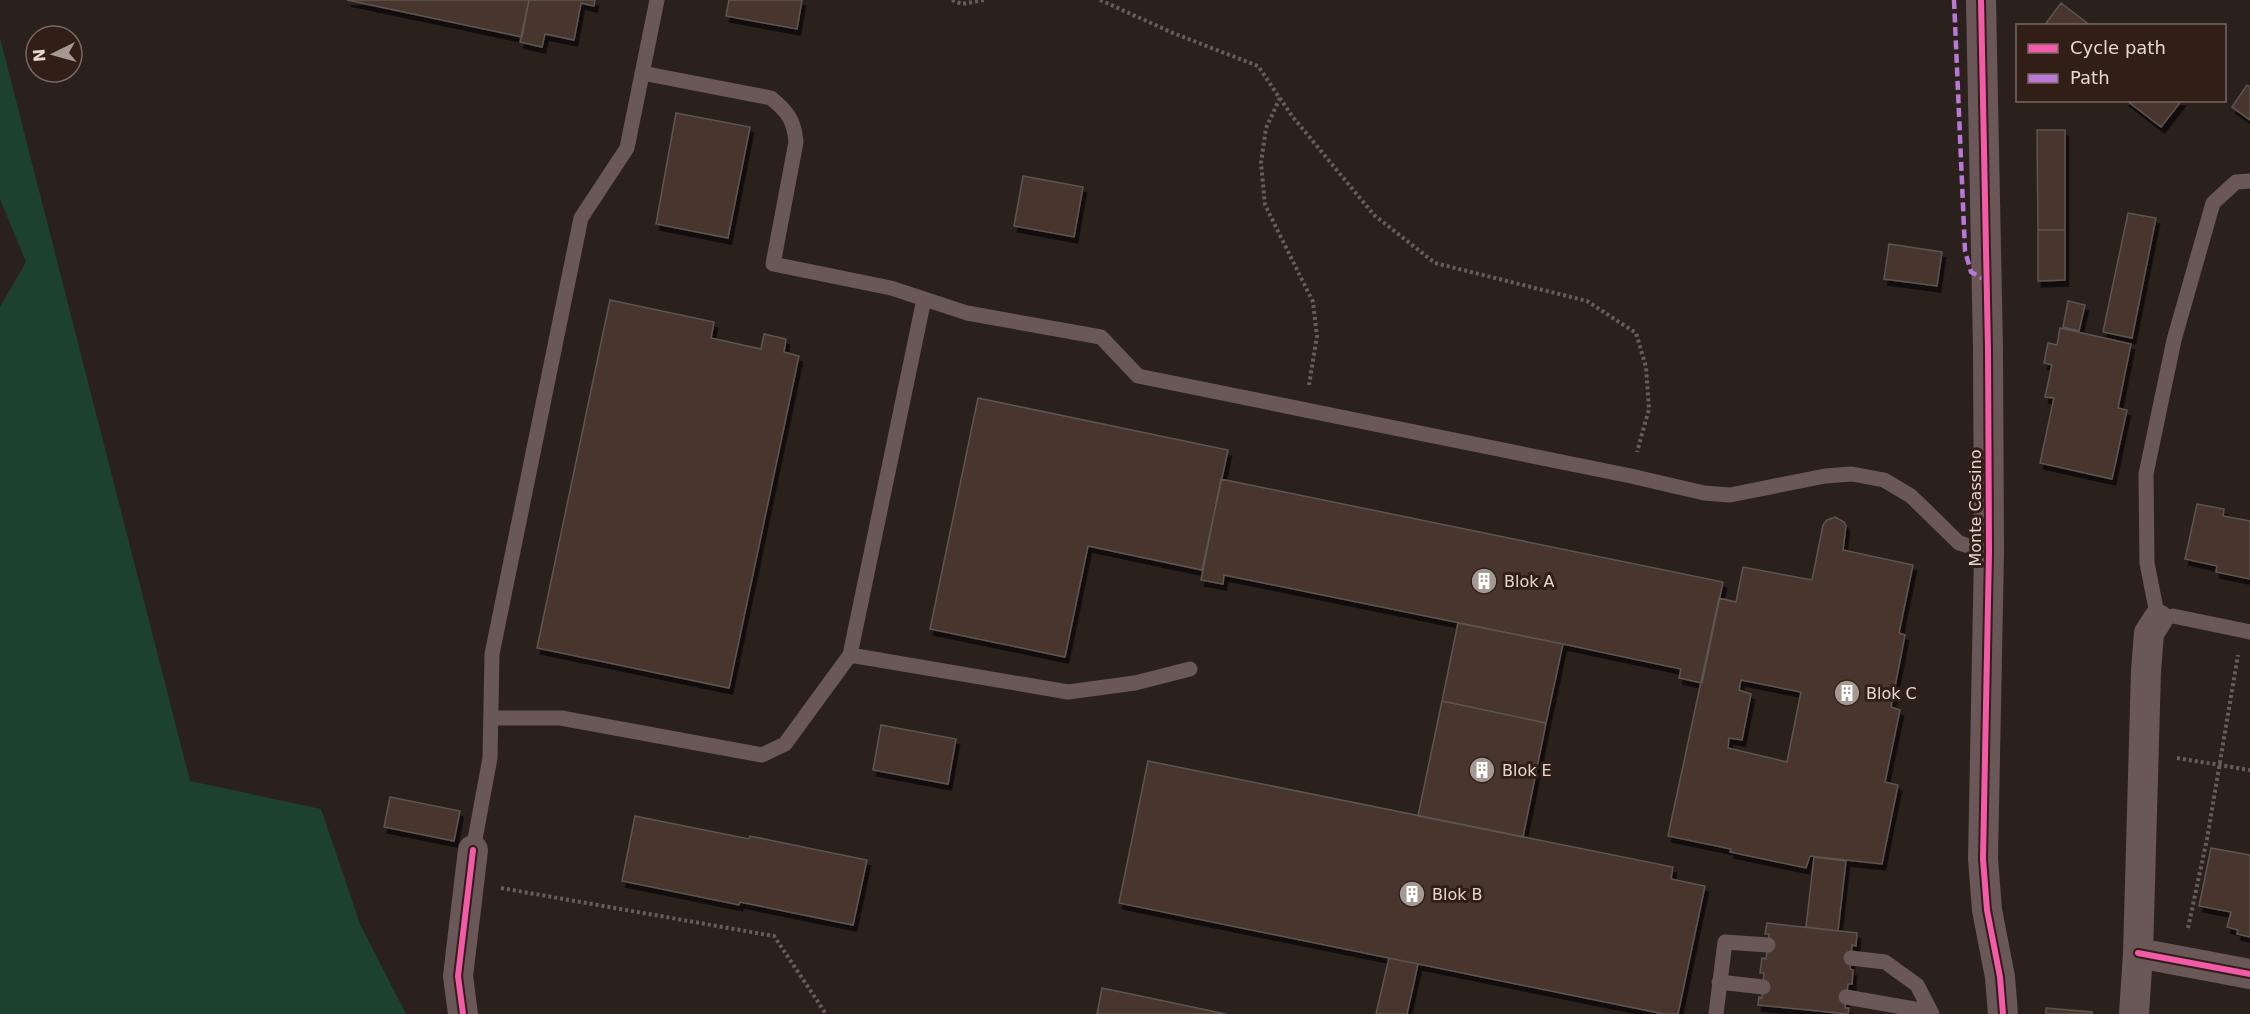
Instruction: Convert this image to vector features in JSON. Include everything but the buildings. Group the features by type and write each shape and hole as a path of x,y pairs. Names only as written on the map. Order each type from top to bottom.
{"street":[{"name":"Monte Cassino","path":"1981,0 1988,349 1989,552 1983,859 1987,910 2000,977 2003,1014"},
{"path":"2134,1014 2149,633 2158,619"},
{"path":"463,1014 458,976 473,850"},
{"path":"2138,953 2250,974"}],"lane":[{"path":"473,850 490,758 492,654 581,218 627,148 657,0"},
{"path":"642,73 771,98 784,108 795,125 796,142 773,264 891,288 967,313 1101,337 1138,376 1631,476 1704,493 1730,495 1826,476 1852,474 1884,480 1911,496 1959,543 1989,552"},
{"path":"2246,631 2173,616 2158,619 2147,563 2146,474 2172,352 2213,202 2236,182 2250,181"},
{"path":"491,718 561,718 762,755 785,744 850,655 924,299"},
{"path":"850,655 1068,692 1135,683 1190,669"},
{"path":"1716,1014 1725,942 1768,945"},
{"path":"1851,958 1885,962 1917,985 1932,1013"},
{"path":"1719,982 1763,987"},
{"path":"1846,997 1932,1013"}],"path":[{"path":"952,0 962,4 984,0"},
{"path":"1100,0 1173,33 1258,66 1292,116 1374,215 1435,263 1587,301 1636,333 1646,367 1649,409 1631,476"},
{"path":"1280,98 1266,128 1261,163 1265,205 1313,302 1317,336 1305,410"},
{"path":"2181,961 2207,839 2246,631"},
{"path":"2144,751 2250,770"},
{"path":"469,882 774,936 826,1014"}],"green space":[{"path":"0,38 190,781 321,809 360,924 406,1014 0,1014 0,307 26,262 0,199"}],"marked path":[{"path":"1954,0 1965,251 1971,272 1987,281"}],"cycle path":[{"path":"1981,0 1988,349 1989,552 1983,859 1987,910 2000,977 2003,1014"},
{"path":"463,1014 458,976 473,850"},
{"path":"2138,953 2250,974"}],"place":[{"name":"Blok A","path":"1484,581"},
{"name":"Blok C","path":"1847,693"},
{"name":"Blok E","path":"1482,770"},
{"name":"Blok B","path":"1412,894"}]}
